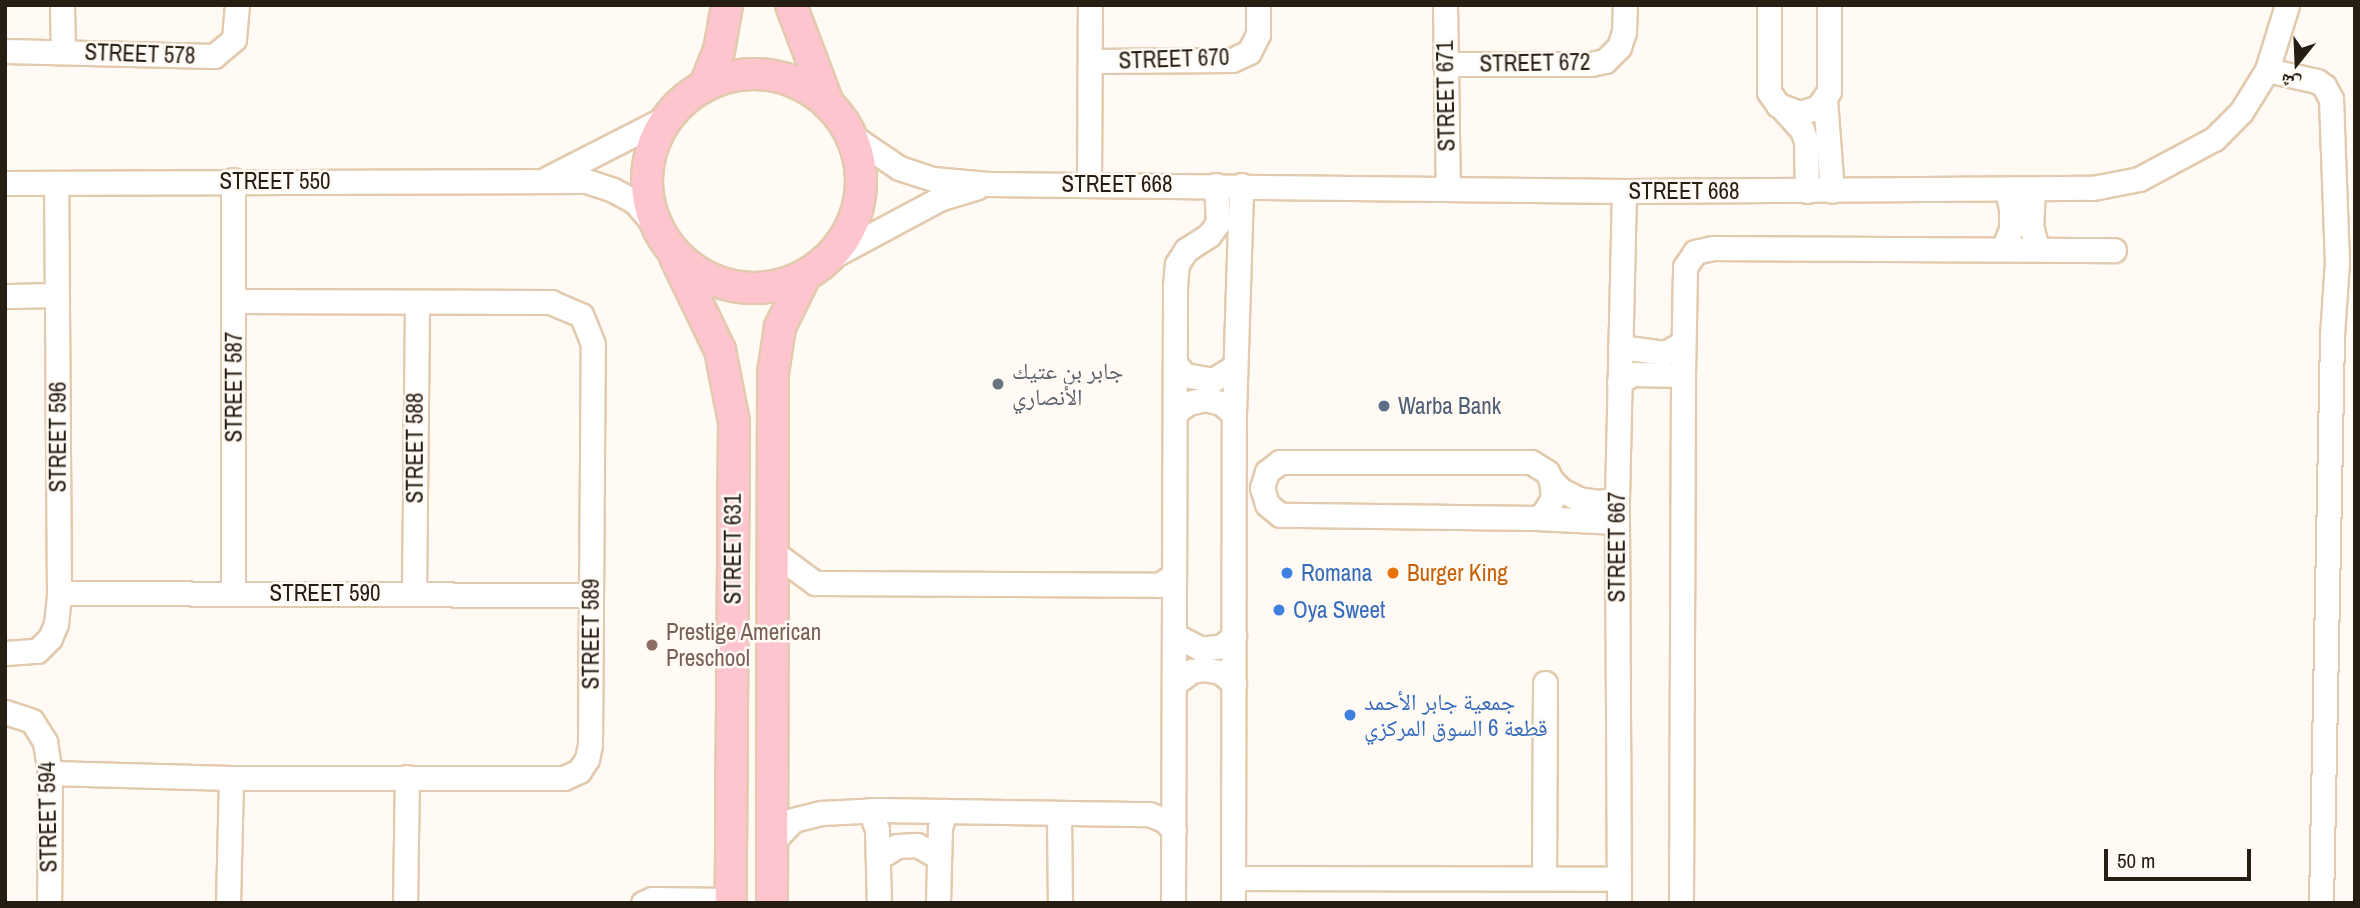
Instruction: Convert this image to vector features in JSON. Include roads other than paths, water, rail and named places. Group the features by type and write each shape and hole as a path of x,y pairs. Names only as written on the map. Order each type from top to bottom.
{"main road":[{"path":"705,85 719,51 727,5"},
{"path":"791,5 828,104 852,136 862,178 854,221 831,257 804,276 770,287 733,286 699,274 665,240 647,192 649,154 666,118 683,100 705,85 737,75 770,75 802,85 828,104"},
{"name":"STREET 631","path":"665,240 720,350 734,422 731,901"},
{"name":"STREET 631","path":"772,903 776,346 789,304 804,276"}],"street":[{"path":"62,5 62,51"},
{"name":"STREET 578","path":"5,51 214,56 234,39 237,5"},
{"path":"1089,184 1090,5"},
{"name":"STREET 670","path":"1090,61 1232,60 1249,52 1258,34 1258,5"},
{"name":"STREET 671","path":"1445,5 1448,187"},
{"name":"STREET 672","path":"1445,64 1605,61 1619,47 1624,32 1625,5"},
{"path":"1769,5 1769,92 1802,130 1806,141 1807,191"},
{"path":"1829,5 1829,91 1825,100 1832,191"},
{"name":"STREET 668","path":"852,136 899,168 933,179 988,184 1625,191 2093,188 2139,179 2172,164 2224,130 2241,112 2267,71 2287,5"},
{"path":"2267,71 2318,81 2328,92 2330,99 2337,262 2332,336 2321,903"},
{"path":"1784,110 1800,113 1810,111 1825,100"},
{"name":"STREET 550","path":"545,180 613,148 666,118"},
{"name":"STREET 550","path":"5,183 233,180 586,181 634,201 665,240"},
{"name":"STREET 587","path":"233,180 233,593"},
{"name":"STREET 596","path":"5,653 27,653 44,646 56,624 59,593 56,184"},
{"name":"STREET 668","path":"831,257 939,199 988,184"},
{"path":"1173,903 1177,264 1186,250 1209,235 1218,223 1216,185"},
{"path":"1233,903 1234,414 1241,185"},
{"path":"2003,248 2011,229 2007,190"},
{"path":"2034,190 2031,225 2037,249"},
{"name":"STREET 667","path":"1619,903 1617,510 1625,191"},
{"path":"1198,242 1213,243 1229,250 1239,259"},
{"path":"1681,903 1683,343 1685,267 1695,251 1713,248 2114,250"},
{"path":"5,296 57,295"},
{"name":"STREET 589","path":"50,773 231,778 564,778 579,771 587,760 590,745 593,344 581,315 551,302 234,301"},
{"name":"STREET 588","path":"414,594 417,303"},
{"path":"1620,346 1665,353 1683,343"},
{"path":"1175,364 1185,374 1213,380 1236,366"},
{"path":"1619,382 1633,374 1683,375"},
{"path":"1175,413 1188,403 1205,400 1221,403 1234,414"},
{"path":"1234,447 1256,459 1280,461 1531,462 1547,472 1553,489 1549,506 1536,518"},
{"path":"1280,461 1267,472 1262,488 1267,504 1280,515"},
{"path":"1551,480 1561,490 1579,499 1598,502 1617,510"},
{"path":"1234,525 1251,516 1536,518 1617,510"},
{"path":"773,552 815,583 1159,585 1174,575"},
{"name":"STREET 590","path":"59,593 591,595"},
{"path":"1174,635 1202,649 1222,646 1234,636"},
{"path":"1174,684 1192,671 1203,669 1220,672 1234,683"},
{"path":"1544,878 1545,683"},
{"name":"STREET 594","path":"5,712 32,721 45,742 50,773 49,903"},
{"path":"405,903 407,777"},
{"path":"228,903 231,778"},
{"path":"772,841 793,820 822,813 870,810 1149,814 1164,820 1174,830"},
{"path":"870,810 877,829 878,903"},
{"path":"938,903 940,828 945,811"},
{"path":"1059,813 1060,903"},
{"path":"878,858 897,846 917,845 939,857"},
{"path":"1233,878 1619,878"},
{"path":"643,903 652,899 731,901"}],"place":[{"name":"جابر بن عتيك الأنصاري","path":"998,384"},
{"name":"Warba Bank","path":"1384,406"},
{"name":"Romana","path":"1287,573"},
{"name":"Burger King","path":"1393,573"},
{"name":"Oya Sweet","path":"1279,610"},
{"name":"Prestige American Preschool","path":"652,645"},
{"name":"جمعية جابر الأحمد قطعة 6 السوق المركزي","path":"1350,715"}]}
